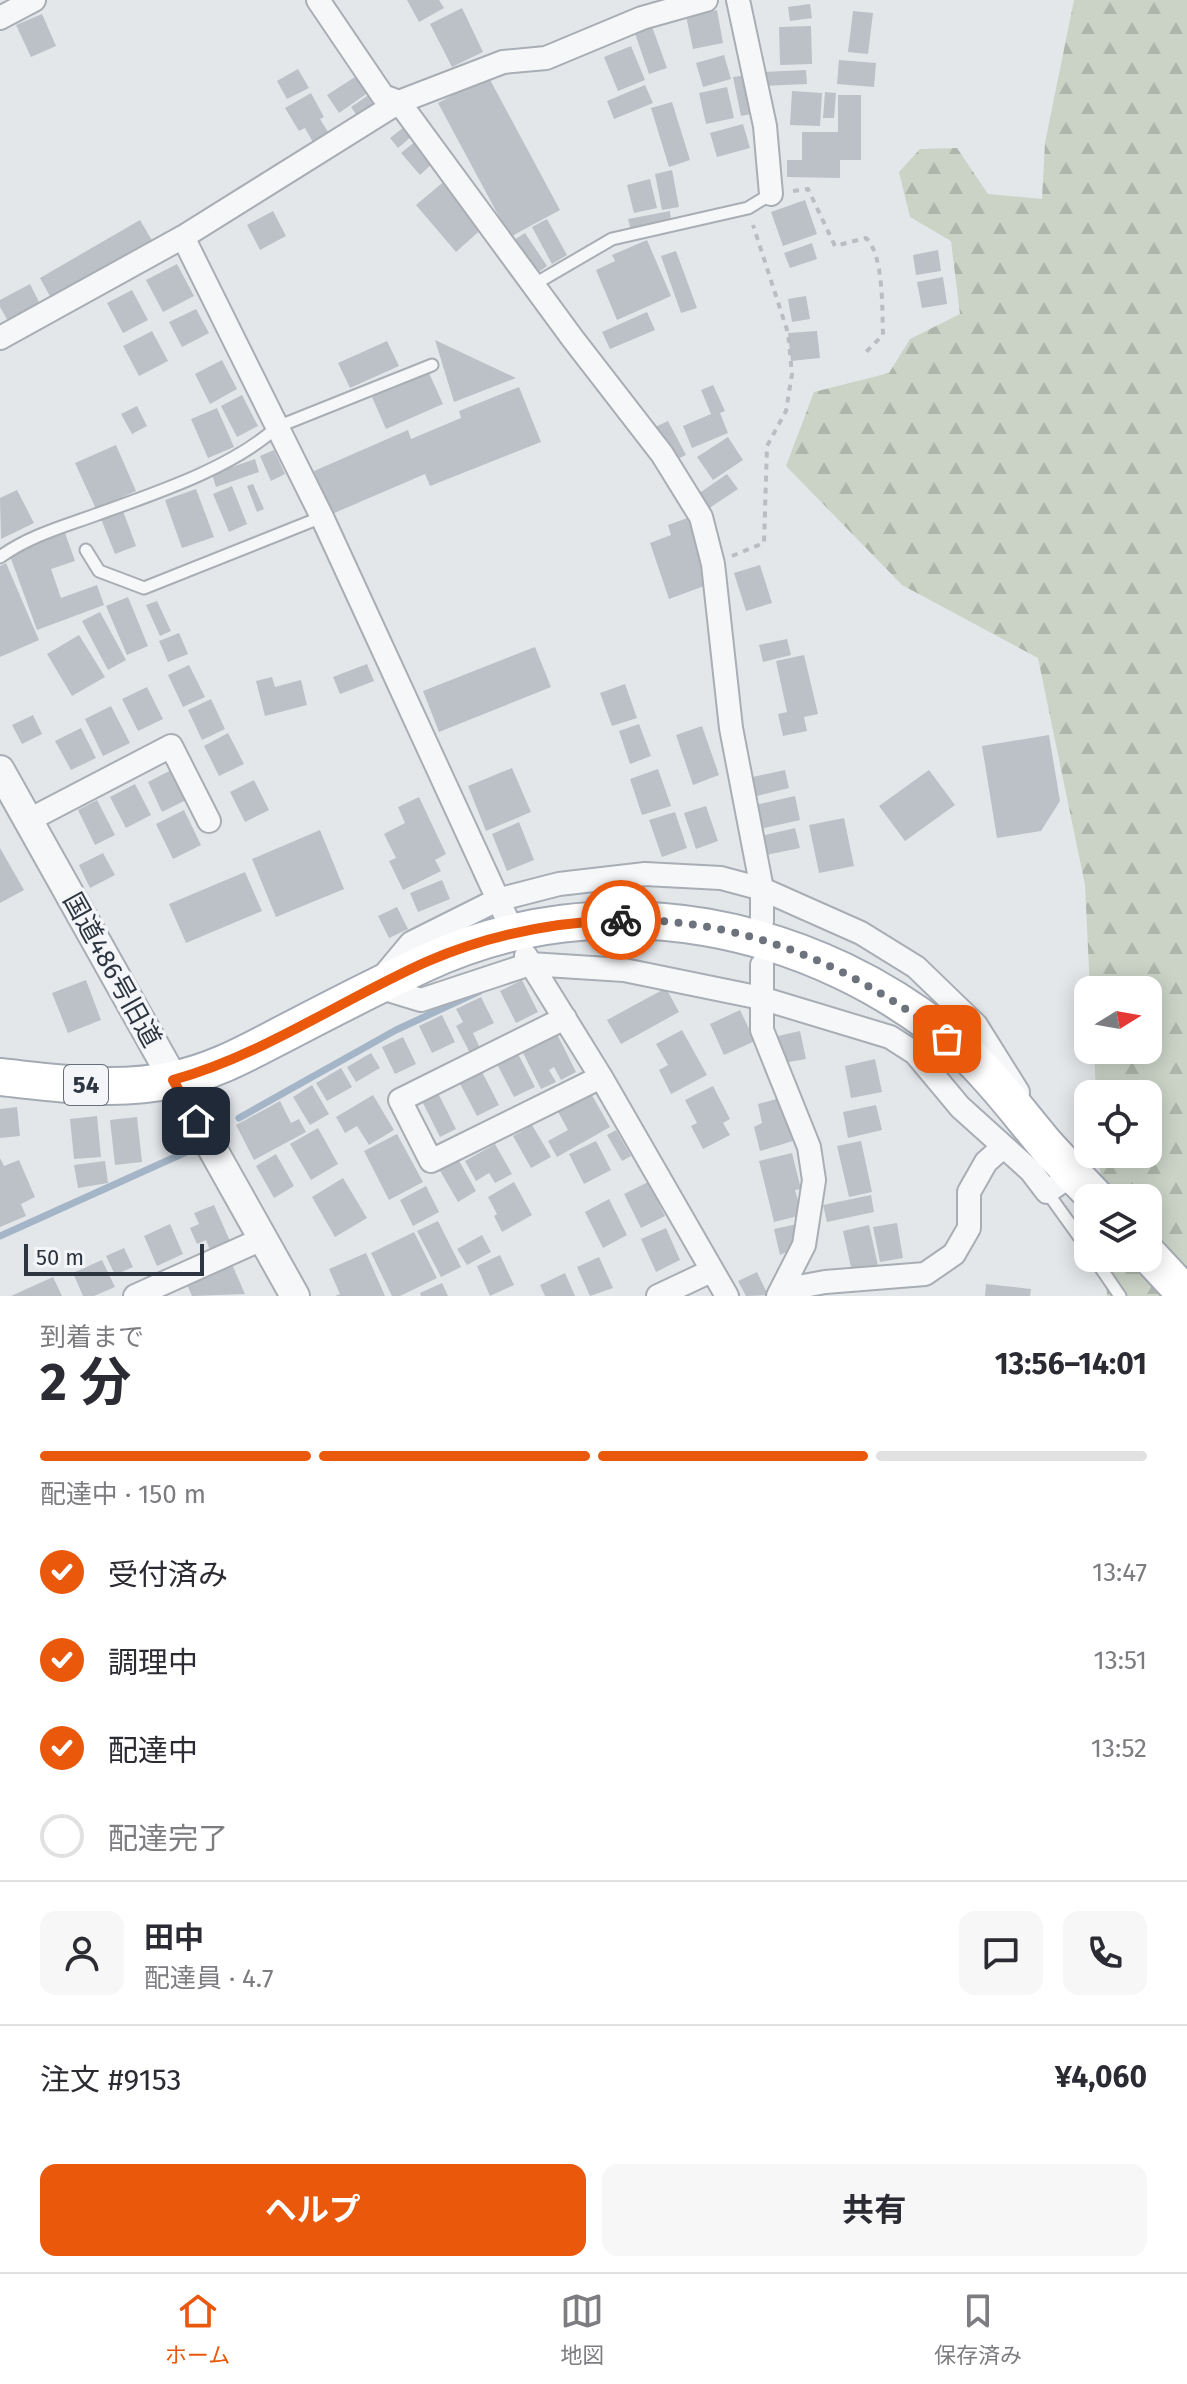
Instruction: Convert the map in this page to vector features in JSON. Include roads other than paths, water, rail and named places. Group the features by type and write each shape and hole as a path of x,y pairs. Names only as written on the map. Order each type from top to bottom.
{"main road":[{"name":"54","path":"0,1077 124,1086 173,1080 230,1062 375,986 464,947 550,926 640,920 698,925 789,947 880,990 964,1052 1047,1146 1072,1188"},
{"path":"1162,1269 1187,1296"}],"street":[{"path":"0,18 34,0"},
{"path":"318,0 383,96 399,102 662,454 701,517 713,564 731,728 762,889 762,921"},
{"path":"0,338 183,237 399,102 503,62 546,58 642,18 706,0"},
{"path":"738,0 765,126 771,194"},
{"path":"183,237 322,517 502,909"},
{"path":"29,820 171,746 209,821"},
{"name":"国道486号旧道","path":"1,775 295,1296"},
{"path":"1047,1146 1001,1061 976,1025 916,967 861,933 762,889 721,878 645,874 559,884 411,943 375,986 421,1000 527,958 624,970 761,998 890,1037 915,1053 960,1107 1031,1171 1072,1188"},
{"path":"527,958 601,1077 727,1296"},
{"path":"762,965 762,1030 809,1147 814,1180 804,1245 780,1293"},
{"path":"565,1018 400,1100 431,1161 601,1077"},
{"path":"780,1293 825,1282 925,1274 954,1254 969,1228 969,1192 986,1162 1003,1147"},
{"path":"135,1296 262,1239"},
{"path":"658,1296 711,1271"}],"lane":[{"path":"533,285 612,239 748,208 771,194"},
{"path":"0,557 54,529 194,476 259,444 277,427 432,365"},
{"path":"86,550 99,571 144,588 322,517"},
{"path":"1104,1272 1120,1296"}],"waterway":[{"path":"239,1118 396,1030 480,991"},
{"path":"0,1236 193,1149"}]}
